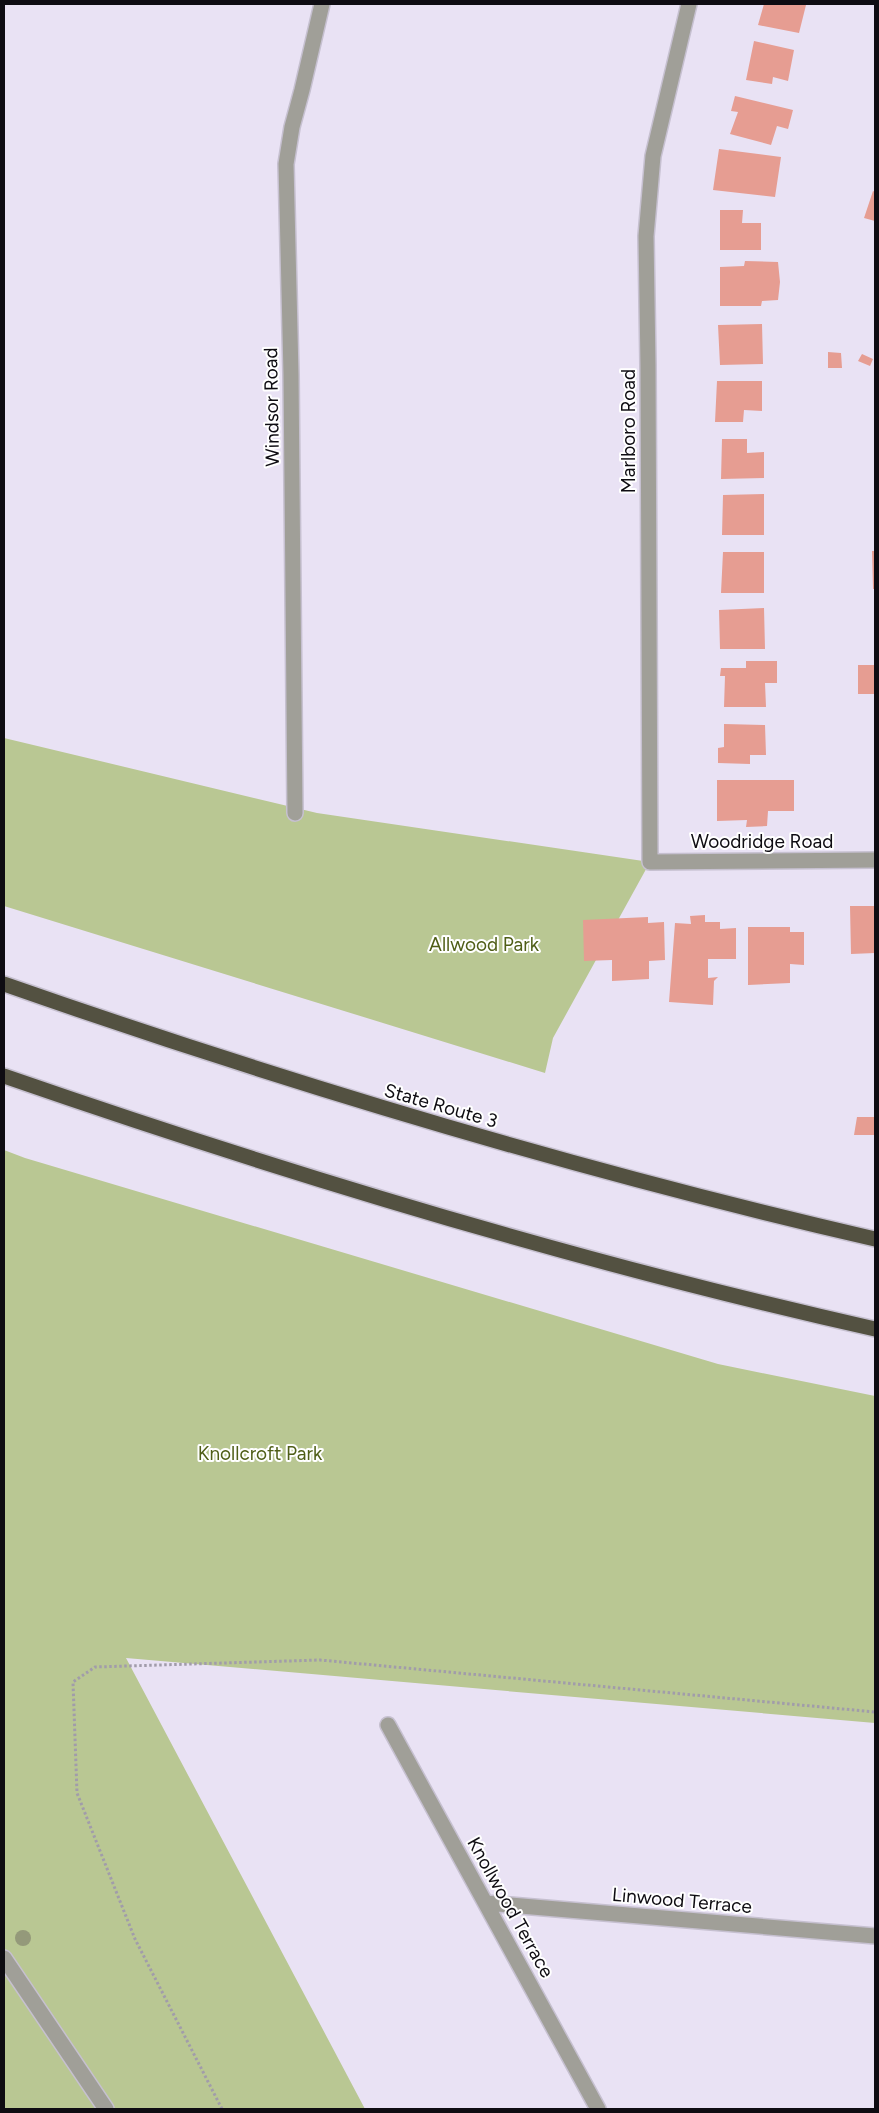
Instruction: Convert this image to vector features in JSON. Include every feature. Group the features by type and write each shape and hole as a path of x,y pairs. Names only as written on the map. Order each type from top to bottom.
{"highway":[{"name":"State Route 3","path":"4,984 194,1049 423,1121 643,1181 875,1239"},
{"path":"4,1076 185,1138 404,1206 625,1267 875,1329"}],"street":[{"name":"Windsor Road","path":"295,814 291,374 286,164 292,127 322,4"},
{"name":"Marlboro Road","path":"650,862 646,236 653,156 689,4"},
{"name":"Woodridge Road","path":"650,862 875,860"},
{"name":"Knollwood Terrace","path":"388,1725 598,2109"},
{"name":"Linwood Terrace","path":"486,1903 875,1936"},
{"path":"4,1958 106,2109"}],"path":[{"path":"222,2109 134,1938 77,1793 73,1682 94,1667 320,1660 875,1712"}],"green space":[{"name":"Allwood Park","path":"4,738 317,813 650,862 553,1038 545,1073 4,906"},
{"name":"Knollcroft Park","path":"4,1150 25,1158 718,1364 875,1396 875,1723 126,1658 365,2109 4,2109"}],"building":[{"path":"764,4 806,5 799,33 758,25"},
{"path":"754,41 794,50 788,81 773,77 772,84 746,80"},
{"path":"735,96 793,110 788,129 777,126 771,145 730,134 738,112 731,111"},
{"path":"719,149 781,157 775,197 713,190"},
{"path":"873,191 875,192 875,221 864,218"},
{"path":"720,210 743,210 742,223 761,223 761,250 720,250"},
{"path":"745,261 778,262 780,282 778,300 762,301 761,306 720,306 720,267 744,266"},
{"path":"762,324 763,364 720,365 718,325"},
{"path":"828,352 841,353 842,368 828,368"},
{"path":"862,354 873,359 870,366 858,361"},
{"path":"717,381 762,381 762,411 744,410 743,422 715,422"},
{"path":"722,439 747,439 747,453 764,452 764,478 721,479"},
{"path":"764,494 764,535 722,535 723,495"},
{"path":"872,551 875,551 875,589 873,589"},
{"path":"723,552 764,552 764,593 721,593"},
{"path":"764,608 765,649 720,649 719,610"},
{"path":"746,661 777,661 777,683 765,683 766,707 724,707 725,676 720,676 721,668 746,668"},
{"path":"858,665 875,665 875,694 858,694"},
{"path":"724,724 765,725 766,755 750,755 750,764 718,763 718,748 724,747"},
{"path":"717,780 794,780 794,811 768,811 767,826 746,827 747,820 717,821"},
{"path":"850,906 875,906 875,953 851,954"},
{"path":"705,915 705,922 720,922 720,929 736,928 736,959 708,959 708,978 718,977 714,981 713,1005 669,1002 675,923 691,924 690,916"},
{"path":"648,917 648,923 664,922 665,960 649,961 649,979 612,981 612,960 584,961 583,920"},
{"path":"748,927 790,927 790,932 804,932 804,965 790,964 790,983 748,985"},
{"path":"857,1117 875,1117 875,1135 854,1135"}]}
